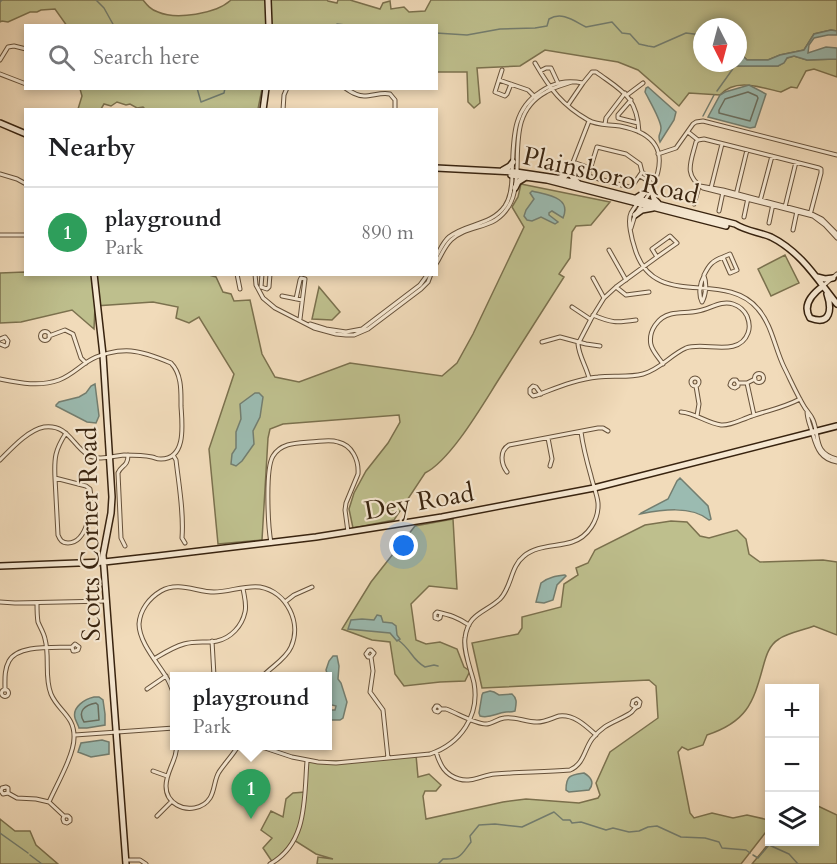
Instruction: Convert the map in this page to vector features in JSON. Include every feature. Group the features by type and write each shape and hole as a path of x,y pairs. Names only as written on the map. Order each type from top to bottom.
{"street":[{"path":"268,0 269,24"},
{"path":"0,60 8,47 24,48"},
{"path":"535,63 550,88 589,121 621,126 639,132 653,141 658,154 659,171 652,187 630,216 629,225 637,256 653,277 670,285 734,292 745,297 760,310 783,365 800,399 813,418 814,432 821,450 827,456 837,460"},
{"path":"540,71 551,68 558,83"},
{"path":"502,70 495,92 505,96 511,84"},
{"path":"568,105 594,71 631,100 637,116 639,132"},
{"path":"0,74 24,83"},
{"path":"499,80 528,90 535,97"},
{"path":"550,88 574,81"},
{"path":"515,188 513,140 515,126 521,112 535,97 558,83 574,81 584,83"},
{"path":"605,125 606,118 626,94 643,83"},
{"path":"263,108 266,90"},
{"path":"283,108 285,90"},
{"path":"348,90 364,96 390,94 395,100 395,108"},
{"path":"438,253 449,237 461,230 492,219 501,211 510,197 519,126 535,97"},
{"path":"631,100 618,118 638,123"},
{"path":"556,178 564,177 570,171 589,121"},
{"path":"658,154 672,151 696,122 703,121 837,155"},
{"path":"0,123 24,133"},
{"path":"688,132 698,140 704,139 821,169 810,214"},
{"path":"698,140 690,171 693,180 699,186 810,214 822,219 837,236"},
{"path":"711,189 722,144"},
{"path":"641,174 629,187 588,176 597,147 627,154 640,164 641,174 652,187 654,199 663,207"},
{"path":"735,195 747,150"},
{"path":"760,201 772,156"},
{"path":"501,171 507,169 513,162"},
{"path":"573,162 590,168"},
{"path":"785,208 796,162"},
{"name":"Plainsboro Road","path":"438,170 556,178 770,236 802,260 837,304"},
{"name":"Plainsboro Road","path":"438,170 501,171 641,201"},
{"path":"570,171 575,181 582,185"},
{"path":"0,174 24,183"},
{"path":"438,260 451,240 464,232 484,226 503,214 512,201 518,182 526,177"},
{"path":"694,204 699,186"},
{"path":"641,201 652,187"},
{"path":"719,211 723,192"},
{"path":"744,217 748,198"},
{"path":"626,199 633,204 634,213"},
{"path":"769,223 773,204"},
{"path":"634,213 647,208 663,207"},
{"path":"793,230 797,211"},
{"path":"0,236 24,235"},
{"path":"589,378 578,348 578,341 604,298 677,243 670,236 652,249 657,256"},
{"path":"609,250 626,280"},
{"path":"702,310 700,298 706,279 704,276 709,265 714,261 723,257 730,254 737,270 730,273 723,257"},
{"name":"Scotts Corner Road","path":"94,276 103,355 110,457 112,497 104,544 104,562 126,862"},
{"path":"237,276 240,289"},
{"path":"255,276 256,285 263,298 275,308 314,328 336,334 354,335 368,329 422,288 428,282 430,276"},
{"path":"262,276 261,287 267,289 270,276"},
{"path":"816,277 825,279 835,276"},
{"path":"824,288 830,303 829,314 823,319 812,319 807,313 807,303 835,276"},
{"path":"296,299 301,278 306,281 300,319"},
{"path":"593,278 604,298"},
{"path":"616,287 626,296 649,292"},
{"path":"282,296 302,300"},
{"path":"541,394 589,378 641,375 654,370 688,348 733,347 745,338 749,330 746,314 738,306 726,303 702,310 669,314 661,318 652,332 651,346 663,364"},
{"path":"572,308 609,322 636,320"},
{"path":"49,336 65,330 73,334 81,358 86,363"},
{"path":"542,342 560,337 600,346"},
{"path":"0,379 22,384 43,384 62,379 103,355 134,351 171,363 175,367 180,384 183,429 180,443 173,455 164,459 128,455 100,458 89,456 66,433 49,427 30,432 0,460"},
{"path":"738,383 747,383 755,379"},
{"path":"747,383 754,415"},
{"path":"696,386 699,404 697,416"},
{"path":"681,412 689,412 719,424 727,424 785,407 800,399"},
{"name":"Dey Road","path":"0,566 104,562 271,543 442,518 594,488 837,426"},
{"path":"507,472 502,460 506,447 603,428 608,430"},
{"path":"271,750 307,761 336,763 436,752 460,736 470,718 475,695 464,642 469,626 477,614 506,591 518,561 523,556 534,550 576,541 588,532 595,520 598,503 580,432"},
{"path":"55,478 86,486 91,493 84,532 78,540 71,543 62,541 58,535 55,478 54,459 58,446 66,433"},
{"path":"548,438 552,459 550,466"},
{"path":"271,543 270,463 278,450 293,444 337,441 355,456 358,474 345,510 348,532"},
{"path":"125,546 121,538 117,473 126,464 128,455"},
{"path":"173,455 176,460 184,543"},
{"path":"170,685 143,641 139,624 142,611 150,599 168,588 180,587 213,592 259,587 279,596 292,612 295,632 286,655 267,672"},
{"path":"285,602 312,587"},
{"path":"154,659 181,645 225,638 241,624 246,604 243,588"},
{"path":"0,602 107,601"},
{"path":"37,603 38,620 47,649 50,691 71,722 75,735 71,753 49,802"},
{"path":"441,613 451,615 469,626"},
{"path":"212,641 214,672"},
{"path":"5,690 8,663 13,656 23,650 72,647"},
{"path":"371,657 373,671 370,692 383,710 388,758"},
{"path":"147,688 166,676"},
{"path":"436,752 446,772 461,780 473,780 492,774 570,770 582,760 596,735 610,723 629,714 635,707"},
{"path":"441,709 486,724 503,718 535,722 563,716 579,721 596,735"},
{"path":"75,735 170,728"},
{"path":"176,750 167,776 166,789 172,801 182,808 197,808 206,803 218,774 236,750"},
{"path":"270,864 290,847 304,816 307,761"},
{"path":"153,771 167,776"},
{"path":"8,793 17,798 40,799 49,802 63,816"},
{"path":"157,816 172,801"},
{"path":"126,862 140,860 146,864"}],"green space":[{"path":"0,0 143,0 156,11 185,15 216,9 231,0 327,0 337,3 338,0 350,0 380,9 383,3 390,1 391,9 404,7 409,12 425,11 431,0 837,0 837,31 814,34 804,50 768,60 747,60 747,18 693,18 693,72 747,72 747,66 778,66 787,58 794,56 807,60 837,59 837,77 814,69 806,71 797,88 791,87 781,92 758,86 734,86 720,95 689,93 679,106 638,70 618,62 545,50 520,66 477,68 480,103 474,108 468,102 467,72 438,72 438,24 66,24 55,9 30,12 8,22 0,22"},
{"path":"80,90 262,90 258,108 137,108 130,104 117,102 111,106 104,104 102,108 78,108 82,96"},
{"path":"521,184 610,202 591,225 576,226 572,232 570,258 559,274 564,277 466,430 445,456 425,473 394,520 353,528 349,509 354,493 366,471 388,443 400,422 399,415 283,424 270,429 268,438 262,540 218,544 209,449 234,374 199,317 189,323 176,318 178,307 153,302 95,306 94,329 72,310 21,322 0,323 0,273 24,272 24,276 212,276 216,277 223,292 231,294 234,301 250,300 262,354 275,377 299,382 350,363 442,376 457,363 473,334 524,227 512,207 518,197"},
{"path":"785,255 799,283 771,296 758,269"},
{"path":"319,287 340,312 332,320 312,319"},
{"path":"453,519 457,589 429,586 411,604 416,640 426,644 440,642 457,649 464,667 470,671 465,681 404,686 395,674 390,642 372,640 342,629 371,582 415,526"},
{"path":"671,521 687,522 700,536 709,538 737,530 746,539 749,554 760,562 823,560 837,562 837,635 814,626 786,635 776,641 767,655 756,691 739,718 707,735 703,745 688,750 682,747 678,752 690,813 694,818 712,813 733,818 747,815 765,819 765,833 741,864 317,864 318,857 333,859 316,854 294,840 273,863 263,848 272,838 261,830 271,811 283,817 286,799 293,793 305,792 306,761 362,761 416,755 418,777 429,774 441,785 436,791 425,791 423,796 426,819 526,799 579,803 598,798 600,795 596,783 610,752 658,718 656,686 649,680 482,688 472,643 518,634 522,628 522,617 561,607 564,584 578,575 576,568 588,563 595,550 645,525"},
{"path":"819,806 837,815 837,864 752,864 767,846 819,846"},
{"path":"0,819 15,831 30,831 36,845 58,864 0,864"}],"water":[{"path":"837,31 837,35 814,38 809,45 808,53 826,47 837,48 837,59 807,60 794,56 787,58 778,66 747,66 747,60 768,60 804,50 814,34"},
{"path":"749,85 766,94 755,127 750,128 708,117 720,95"},
{"path":"648,87 676,112 674,120 660,142 660,124 645,92"},
{"path":"532,191 561,201 565,211 563,218 552,211 549,215 558,222 555,224 541,217 532,221 527,220 524,216 534,199 530,193"},
{"path":"95,384 99,416 96,423 87,422 56,406 59,402 79,397"},
{"path":"255,393 263,397 260,417 253,431 254,444 236,466 231,464 232,454 236,448 236,432 241,419 240,404"},
{"path":"680,478 708,506 711,519 685,510 640,514 668,499"},
{"path":"565,575 557,585 553,600 544,603 536,602 541,583 556,576"},
{"path":"377,615 381,616 383,622 396,626 400,639 397,641 390,633 348,629 351,620 374,620"},
{"path":"333,656 337,656 338,679 347,702 343,718 340,720 332,720 332,710 335,710 336,706 332,705 332,672 326,670"},
{"path":"490,691 499,695 512,694 516,700 515,711 487,717 480,716 482,695"},
{"path":"94,697 103,700 105,725 79,728 75,710 83,702"},
{"path":"102,740 109,742 109,754 91,757 78,752 81,743"},
{"path":"584,773 591,780 592,785 589,790 569,792 566,790 570,777"}],"waterway":[{"path":"96,0 104,8 113,24"},
{"path":"438,33 467,35 500,29 535,28 547,26 549,19 563,16 586,27 612,22 622,33 630,34 639,44 654,47 686,33 693,34"},
{"path":"717,91 731,72"},
{"path":"198,90 201,102 224,93 225,90"},
{"path":"703,116 714,95"},
{"path":"398,640 425,667 438,666"},
{"path":"438,864 443,859 454,859 460,856 471,842 470,836 479,825 522,827 554,812 563,820 570,820 572,823 581,822 606,830 613,828 629,832 657,826 681,837 705,838 719,842 722,848 746,850 750,853"},
{"path":"0,833 28,853"},
{"path":"753,855 758,858 769,845 789,854 798,864"},
{"path":"30,855 42,864"}],"place":[{"name":"playground","path":"251,819"}]}
